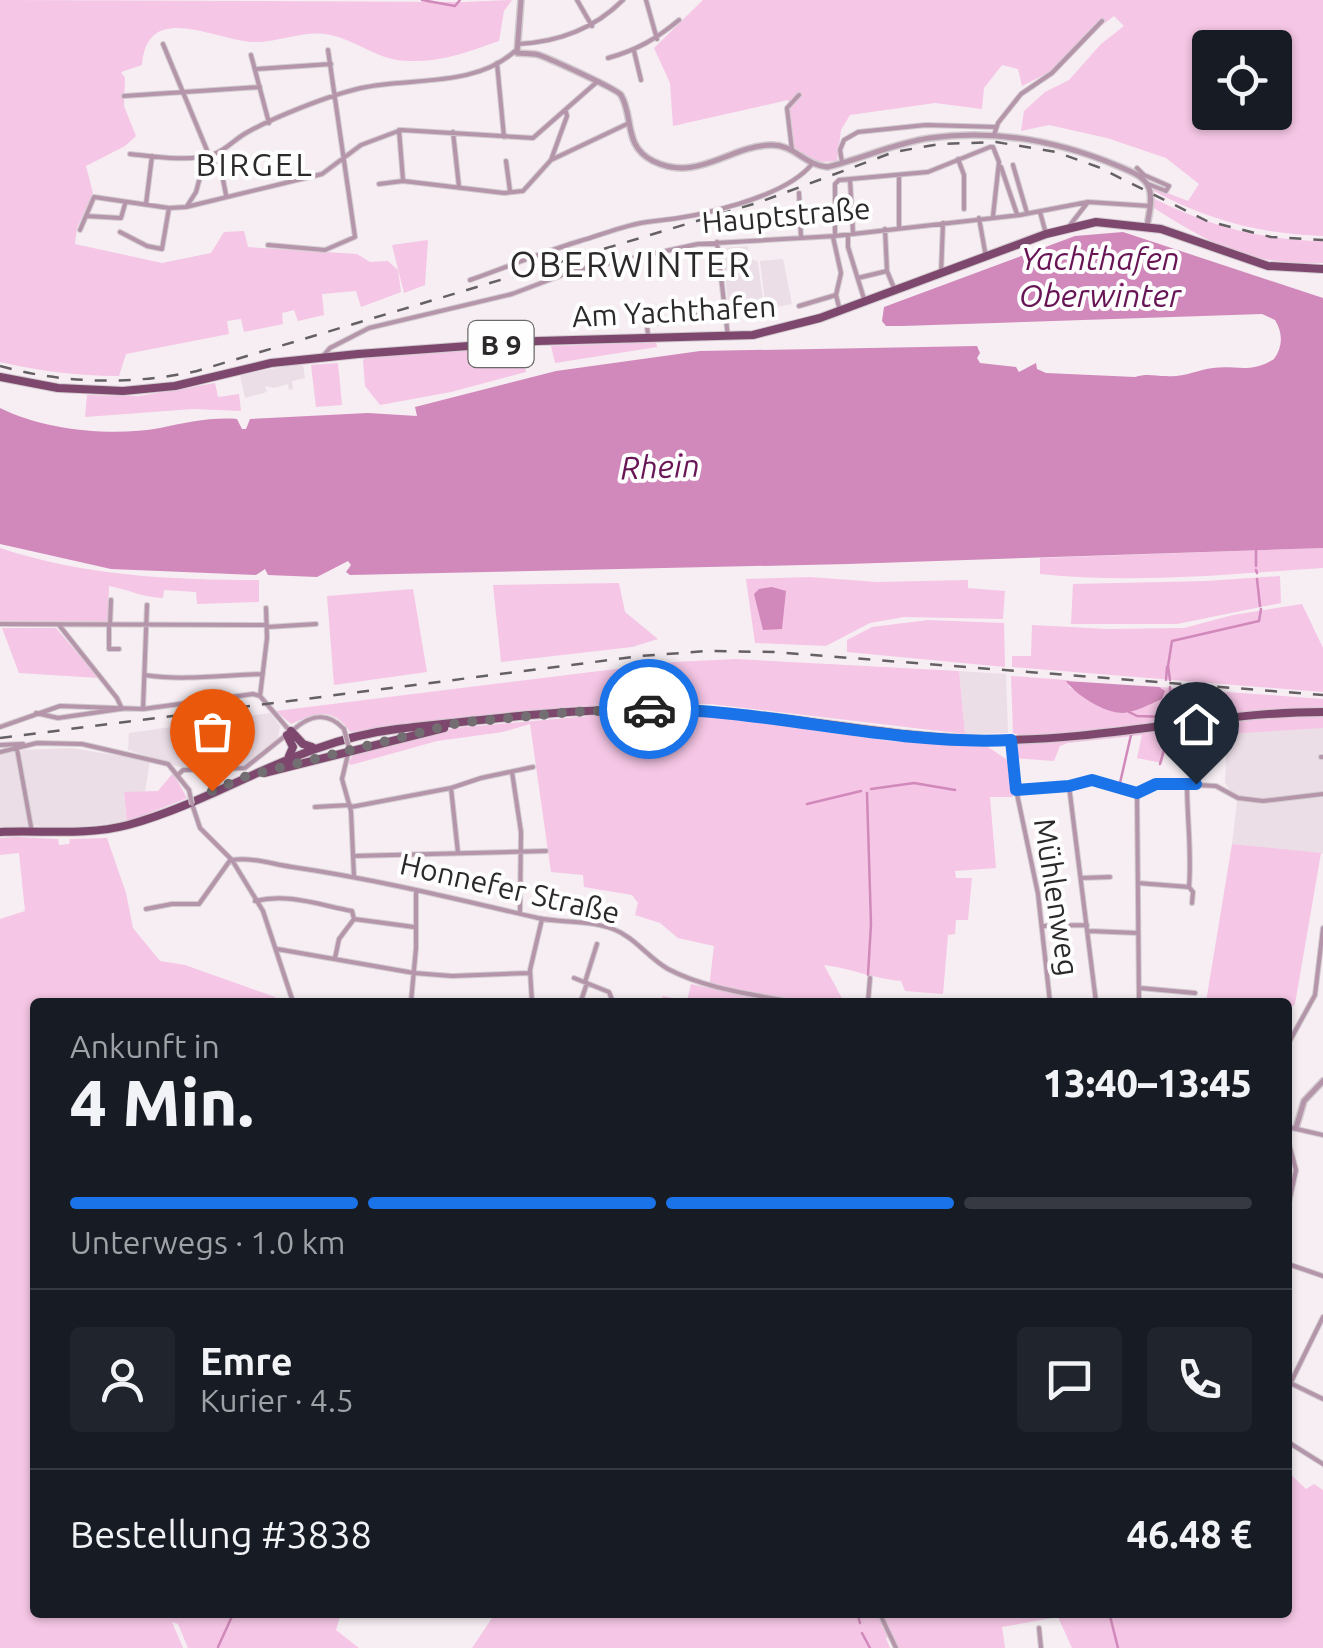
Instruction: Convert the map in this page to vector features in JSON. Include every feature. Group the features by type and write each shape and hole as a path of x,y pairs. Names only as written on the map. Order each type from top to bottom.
{"main road":[{"name":"Am Yachthafen","path":"323,357 507,343 728,337 796,326 1046,234 1096,222 1147,226 1256,264 1323,269"},
{"name":"B 9","path":"0,377 58,388 124,391 175,386 258,366 323,357"},
{"path":"0,832 87,831 128,825 316,747 382,731 572,712 720,712 932,737 1011,740 1260,714 1323,712"},
{"path":"247,776 458,723"},
{"path":"289,733 303,744 316,747"},
{"path":"286,759 294,747 289,733"}],"street":[{"path":"578,0 592,26"},
{"path":"130,154 207,155 260,127 361,88 472,74 498,63 516,47 592,26 623,0"},
{"path":"646,0 657,39"},
{"path":"521,1 516,47 520,54 541,56 616,89 622,96 627,124 644,156 664,165 706,166 766,145 792,150 812,164 826,167 918,140 995,131 1020,94 1052,74 1102,21"},
{"path":"608,58 657,39 680,20"},
{"path":"163,44 207,155 222,170 226,197"},
{"path":"268,245 322,250 354,240 328,50"},
{"path":"634,51 641,80"},
{"path":"251,55 270,123"},
{"path":"498,63 504,136"},
{"path":"257,70 330,64"},
{"path":"80,230 94,198 186,207 322,174 361,145 399,130 420,128 533,138 598,81"},
{"path":"124,96 260,87"},
{"path":"792,150 787,108 799,95"},
{"path":"379,184 403,182 510,193 528,188 551,160 566,112"},
{"path":"551,160 627,124"},
{"path":"842,162 840,150 844,140 858,132 926,125 995,131 1068,148 1133,173 1147,184 1169,188 1137,168"},
{"path":"399,130 403,182"},
{"path":"453,132 459,188"},
{"path":"840,311 836,295 841,273 834,236 839,180 928,172 994,147 1017,216"},
{"path":"186,207 196,192 207,155"},
{"path":"146,204 152,156"},
{"path":"958,159 964,175 964,210"},
{"path":"506,161 510,193"},
{"path":"994,216 1000,162"},
{"path":"470,280 574,242 654,221 680,219 774,190 800,177 812,164"},
{"path":"1013,164 1027,214"},
{"path":"899,177 899,228"},
{"path":"850,179 848,247 865,302"},
{"path":"1147,184 1147,226"},
{"path":"799,193 802,238"},
{"path":"86,216 122,217 126,202"},
{"path":"1070,227 1088,202"},
{"name":"Hauptstraße","path":"323,357 329,348 351,336 398,320 512,294 573,271 716,242 834,236 1017,216 1088,202 1150,206"},
{"path":"120,232 162,249 169,208"},
{"path":"1040,212 1046,234"},
{"path":"978,218 986,257"},
{"path":"941,274 945,222"},
{"path":"885,229 887,271 895,291"},
{"path":"716,242 728,337"},
{"path":"858,278 887,271"},
{"path":"799,306 836,295"},
{"path":"648,338 646,326 650,324 726,310"},
{"path":"111,600 109,649 119,649"},
{"path":"144,709 147,606"},
{"path":"260,696 266,608"},
{"path":"0,624 316,624"},
{"path":"59,624 121,709"},
{"path":"145,675 181,680 202,675 263,674"},
{"path":"0,727 60,706 144,709 248,694 260,696 289,733"},
{"path":"36,712 58,718 121,709"},
{"path":"179,774 183,770 246,768 316,716 334,719 344,729 349,750 342,779 351,806 354,877"},
{"name":"Mühlenweg","path":"1011,740 1016,790 1032,857 1050,998"},
{"path":"0,745 82,744 168,764 189,790 200,828 231,860 256,901 292,998"},
{"path":"0,752 27,746"},
{"path":"17,748 32,832"},
{"path":"315,807 351,806 450,788 533,767"},
{"path":"512,772 521,851 520,913"},
{"path":"1016,790 1099,780 1137,793 1156,784 1216,786 1238,798 1257,801 1286,801 1323,794"},
{"path":"1187,784 1186,838 1191,851 1188,887 1192,903"},
{"path":"1069,786 1096,998"},
{"path":"450,788 458,853"},
{"path":"1137,793 1139,998"},
{"path":"353,856 546,851"},
{"name":"Honnefer Straße","path":"231,860 252,858 542,919 607,927 621,932 670,970 722,988 772,998"},
{"path":"146,909 199,904 231,860"},
{"path":"1082,878 1110,877"},
{"path":"1138,883 1188,887"},
{"path":"411,998 416,890"},
{"path":"256,901 288,896 313,906 352,910 354,920 340,939 334,958"},
{"path":"532,998 530,973 542,919"},
{"path":"354,920 414,928"},
{"path":"1042,926 1138,933"},
{"path":"1292,1037 1315,995 1323,928"},
{"path":"581,998 598,944"},
{"path":"276,950 452,976 530,973"},
{"path":"574,978 609,992 611,998"},
{"path":"868,998 870,978"},
{"path":"1139,988 1195,992"},
{"path":"1323,1081 1304,1101 1292,1128 1323,1136"},
{"path":"1292,1154 1296,1170 1292,1188"},
{"path":"1292,1265 1323,1276"},
{"path":"1292,1377 1322,1320"},
{"path":"1292,1384 1323,1399"},
{"path":"1292,1445 1323,1464"},
{"path":"882,1618 896,1648"},
{"path":"1039,1628 1041,1648"}],"shaded area":[{"path":"0,0 512,0 504,11 499,41 433,60 388,58 321,34 253,42 184,28 156,34 147,45 142,65 121,72 125,78 124,106 136,136 86,166 93,193 77,228 75,244 162,263 211,253 224,232 244,231 248,247 357,254 370,262 388,261 398,270 401,292 361,307 356,291 322,294 324,315 298,321 294,310 282,313 283,324 244,332 241,319 227,321 229,334 126,354 119,376 59,372 0,362"},
{"path":"703,0 1323,0 1323,236 1235,223 1173,201 1152,190 1188,201 1199,184 1166,158 1107,138 1049,125 1021,131 1024,111 1045,92 1069,80 1101,44 1124,26 1114,16 1087,37 1062,66 1022,86 1018,69 1002,65 984,88 982,109 935,103 850,115 841,130 837,161 818,162 794,149 788,100 673,126 670,83 654,48"},
{"path":"1153,198 1235,230 1323,241 1323,263 1275,261 1234,251 1154,208"},
{"path":"428,240 425,285 404,293 392,245"},
{"path":"748,246 749,258 758,262 764,308 745,312 743,300 728,301 721,248"},
{"path":"783,259 792,304 766,309 760,261"},
{"path":"656,342 657,347 555,363 551,346"},
{"path":"521,347 526,372 451,392 380,405 365,386 366,358"},
{"path":"338,363 342,405 316,407 311,365"},
{"path":"303,365 305,378 292,381 293,389 289,390 288,384 265,386 267,392 245,398 240,375"},
{"path":"215,383 218,397 239,394 241,411 193,409 85,417 87,395 139,396"},
{"path":"0,548 64,565 128,574 259,580 259,602 197,604 196,592 164,590 163,598 156,598 109,586 108,622 0,621"},
{"path":"1323,548 1323,568 1146,578 1040,574 1040,558"},
{"path":"1280,576 1281,603 1177,624 1071,624 1073,584"},
{"path":"810,577 877,582 968,580 968,588 1005,591 1003,619 904,617 870,623 826,646 755,643 746,579"},
{"path":"619,583 625,612 658,639 632,647 501,662 493,585"},
{"path":"413,589 427,672 334,685 327,596"},
{"path":"1302,604 1323,648 1323,692 1012,667 1012,656 1031,656 1032,625 1184,628"},
{"path":"928,620 1004,623 1005,667 847,652 847,640 872,627"},
{"path":"2,628 56,628 99,678 19,673"},
{"path":"736,659 959,671 965,734 710,704 571,707 350,732 330,715 315,715 291,724 276,711 673,662"},
{"path":"959,671 1006,674 1008,733 965,734"},
{"path":"1011,676 1069,680 1069,687 1114,712 1159,687 1137,685 1323,699 1323,709 1022,736 1013,733"},
{"path":"270,713 280,726 278,739 255,761 242,767 180,767 128,750 129,733"},
{"path":"600,715 708,715 890,741 988,747 1009,761 1013,797 990,797 996,868 955,871 956,878 972,878 968,920 956,920 955,934 948,935 943,994 905,991 901,981 824,965 842,998 688,998 691,984 709,988 714,946 678,938 660,923 635,915 638,903 632,895 584,887 583,875 551,872 530,724 348,763 361,751 455,728"},
{"path":"1323,715 1323,728 1210,735 1208,763 1187,761 1185,739 1168,741 1162,763 1137,758 1142,735 1068,743 1060,746 1054,761 1013,758 1016,743"},
{"path":"1323,728 1323,854 1232,844 1237,801 1225,783 1227,733"},
{"path":"71,748 150,761 145,792 124,793 127,822 54,829 33,825 20,754 22,750"},
{"path":"15,751 29,829 0,829 0,754"},
{"path":"173,773 187,798 127,822 124,792 158,791"},
{"path":"0,838 58,839 59,845 69,844 70,839 107,838 133,928 160,961 185,965 276,998 30,998 30,1618 340,1618 336,1630 359,1648 188,1648 178,1624 172,1622 183,1648 0,1648 0,919 25,911 19,853 0,855"},
{"path":"1232,844 1321,853 1295,1004 1292,1007 1292,998 1207,998"},
{"path":"1292,1476 1306,1489 1314,1484 1323,1490 1323,1648 1072,1648 1058,1618 1292,1618"},
{"path":"492,1618 1052,1618 1002,1627 1005,1648 894,1648 888,1637 890,1648 472,1648"}],"water":[{"path":"1123,232 1323,298 1323,548 350,575 346,572 351,565 348,561 317,577 268,575 265,569 256,575 111,569 0,544 0,408 36,422 78,430 141,431 227,419 237,419 246,429 250,419 368,413 417,416 415,407 556,371 700,351 977,346 980,363 1016,367 1019,372 1036,363 1037,369 1046,373 1135,377 1250,368 1274,359 1281,340 1279,330 1275,320 1262,314 902,326 886,326 882,321 884,307 1075,236"},
{"path":"772,587 786,591 782,629 763,630 754,594"},
{"path":"1066,681 1159,687 1165,691 1162,699 1123,713 1091,702"}],"waterway":[{"path":"422,0 455,6 460,0"},
{"path":"1256,547 1256,566"},
{"path":"1257,579 1260,606"},
{"path":"1170,680 1172,641 1259,621 1261,609"},
{"path":"1166,680 1167,667"},
{"path":"1170,687 1171,720"},
{"path":"1129,712 1168,717"},
{"path":"1160,764 1170,729"},
{"path":"1120,783 1131,735"},
{"path":"871,789 914,783 955,790"},
{"path":"807,804 861,791"},
{"path":"867,793 871,924 868,975"},
{"path":"218,1647 231,1618"},
{"path":"859,1618 860,1623"},
{"path":"1110,1618 1118,1648"},
{"path":"862,1633 870,1648"}],"railway":[{"path":"0,366 98,380 148,379 197,371 760,202 894,152 940,144 996,142 1056,152 1098,167 1207,221 1271,237 1323,240"},
{"path":"0,738 641,656 707,651 774,652 1323,695"}],"way so far":[{"path":"212,791 247,776 458,723 649,709"}],"district":[{"name":"BIRGEL","path":"255,164"},
{"name":"OBERWINTER","path":"631,264"}],"route":[{"path":"649,709 720,712 932,737 1011,740 1016,790 1069,786 1086,780 1099,780 1137,793 1156,784 1196,784"}],"water label":[{"name":"Yachthafen Oberwinter","path":"1100,276"},
{"name":"Rhein","path":"660,466"}]}
